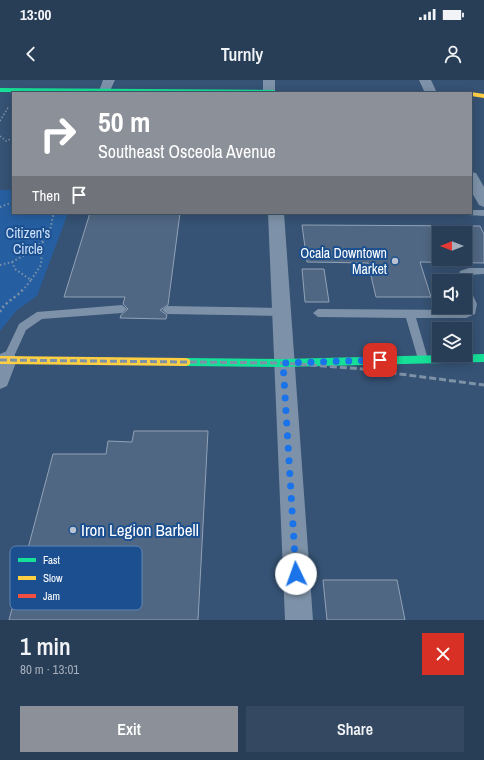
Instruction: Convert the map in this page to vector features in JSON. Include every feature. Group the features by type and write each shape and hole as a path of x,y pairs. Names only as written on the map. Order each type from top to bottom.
{"street":[{"path":"0,90 107,85 269,88 346,92 431,92 425,80"},
{"path":"472,94 484,96"},
{"path":"476,184 484,202"},
{"path":"276,214 283,363 299,620"},
{"path":"0,380 4,360 283,363 484,358"}],"lane":[{"path":"472,213 484,213"},
{"path":"463,274 469,271 484,271"},
{"path":"4,360 22,327 40,315 122,309"},
{"path":"167,310 281,312"},
{"path":"318,313 432,314"},
{"path":"410,314 423,359"}],"path":[{"path":"0,121 10,105"},
{"path":"0,136 6,141 12,138"},
{"path":"0,207 12,202"},
{"path":"0,265 12,262 29,253 43,240 50,228 54,214"},
{"path":"0,312 1,306 20,294 41,265 43,240"},
{"path":"12,262 15,269 31,280"}],"green space":[{"name":"Citizen's Circle","path":"0,190 12,190 12,214 68,214 37,296 17,310 0,331"}],"building":[{"path":"90,214 180,214 168,305 160,310 167,315 166,319 120,318 121,315 128,309 123,304 125,297 64,297"},
{"name":"Ocala Downtown Market","path":"302,225 480,226 484,234 484,263 472,263 472,226 432,226 432,262 420,262 431,297 376,297 368,263 307,262"},
{"path":"302,269 324,269 329,302 305,302"},
{"path":"134,431 208,431 198,620 9,620 12,610 142,610 142,546 29,546 53,454 106,454 108,441 132,442"},
{"path":"323,580 397,580 405,620 327,620"}],"railway":[{"path":"0,360 283,363 362,369 484,385"}],"traffic: fast":[{"path":"0,90 274,92"},
{"path":"186,362 283,363 484,358"}],"traffic: slow":[{"path":"472,94 484,96"},
{"path":"0,360 186,362"}],"place":[{"name":"Ocala Downtown Market","path":"395,261"},
{"name":"Iron Legion Barbell","path":"73,530"}],"route":[{"path":"296,574 283,363 380,360"}]}
